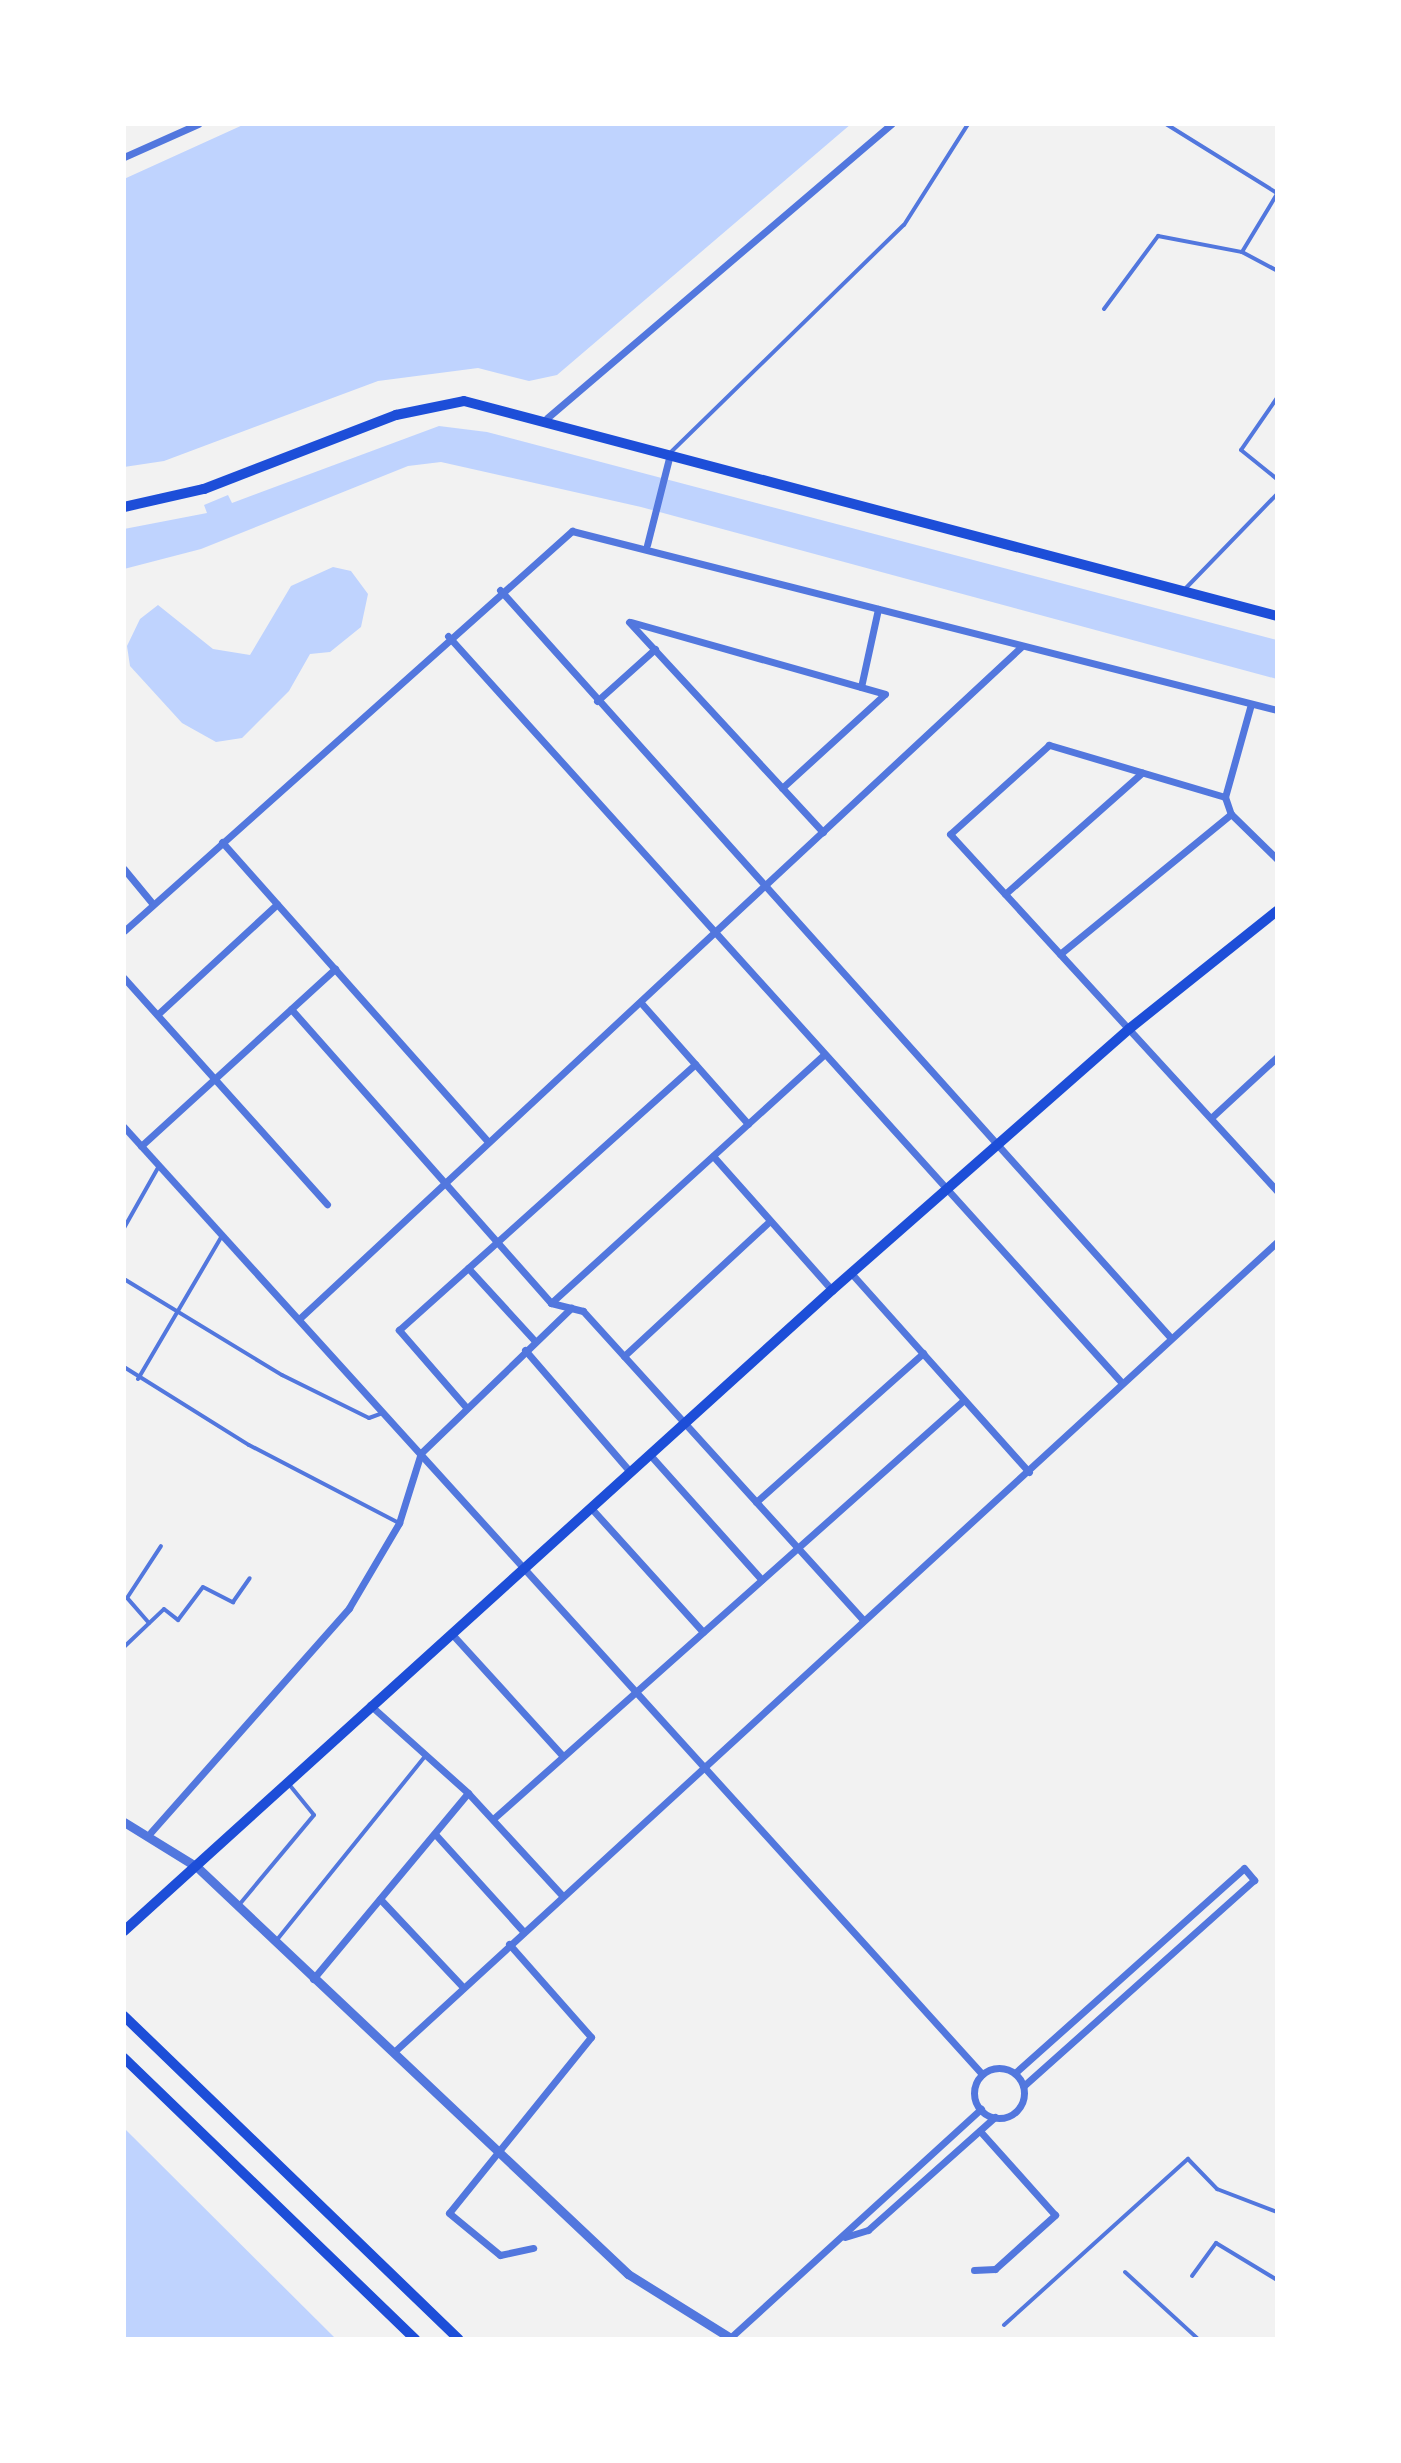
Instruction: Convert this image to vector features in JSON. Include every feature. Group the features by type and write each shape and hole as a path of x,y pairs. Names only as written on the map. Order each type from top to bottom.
{"main road":[{"path":"124,507 204,489 421,407 464,401 547,418 1277,616"},
{"path":"124,1931 370,1705 651,1456 851,1273 1129,1029 1277,911"},
{"path":"124,2016 459,2339"},
{"path":"124,2058 415,2339"}],"street":[{"path":"124,157 198,124"},
{"path":"547,418 891,124"},
{"path":"647,545 671,452"},
{"path":"124,931 448,636 572,531 647,545 1021,647 1277,710"},
{"path":"500,590 1171,1338"},
{"path":"861,687 878,609"},
{"path":"782,788 885,694 629,622 655,649 782,788 823,832"},
{"path":"448,636 1121,1382"},
{"path":"299,1319 445,1185 487,1140 642,1004 1021,647"},
{"path":"597,701 655,649"},
{"path":"1251,704 1225,797 1231,814 1277,859"},
{"path":"1225,797 1049,745 950,834 1277,1191"},
{"path":"1005,894 1142,773"},
{"path":"1060,954 1231,814"},
{"path":"222,842 487,1140"},
{"path":"124,869 153,904"},
{"path":"158,1014 277,904"},
{"path":"141,1146 335,969"},
{"path":"124,978 327,1204"},
{"path":"642,1004 748,1124"},
{"path":"291,1009 551,1303 571,1308 624,1356 863,1620"},
{"path":"551,1303 824,1055"},
{"path":"1212,1117 1277,1057"},
{"path":"465,1406 399,1330 695,1064"},
{"path":"124,1127 982,2074"},
{"path":"713,1156 832,1290"},
{"path":"624,1356 770,1221"},
{"path":"395,2051 561,1894 1029,1472 1121,1382 1277,1242"},
{"path":"468,1268 535,1341"},
{"path":"851,1273 1029,1472"},
{"path":"151,1832 349,1608 399,1523 421,1453 465,1406 571,1308"},
{"path":"525,1350 631,1473"},
{"path":"756,1502 923,1353"},
{"path":"493,1819 964,1400"},
{"path":"651,1456 762,1580"},
{"path":"591,1508 703,1632"},
{"path":"451,1633 563,1756"},
{"path":"370,1705 468,1793 561,1894"},
{"path":"313,1979 468,1793"},
{"path":"124,1822 151,1832 197,1867 313,1979 500,2148 628,2274 731,2338 981,2109"},
{"path":"435,1834 523,1931"},
{"path":"840,2239 868,2230 995,2117 1018,2110 1024,2086 1254,1880 1244,1868 1015,2073"},
{"path":"380,1899 462,1986"},
{"path":"509,1944 591,2037 449,2213 500,2255 533,2248"},
{"path":"982,2074 1002,2067 1015,2073 1024,2086"},
{"path":"982,2074 974,2096 981,2109 995,2117"},
{"path":"974,2270 995,2269 1055,2215 980,2131"}],"lane":[{"path":"671,452 904,225 968,124"},
{"path":"1166,124 1277,193 1242,252"},
{"path":"1104,309 1158,236 1242,252 1277,271"},
{"path":"1277,398 1241,450 1277,479"},
{"path":"1183,590 1277,494"},
{"path":"124,1228 159,1166"},
{"path":"138,1379 223,1235"},
{"path":"124,1279 369,1418 385,1413"},
{"path":"124,1367 138,1379 399,1523"},
{"path":"149,1623 127,1598 161,1546"},
{"path":"124,1647 164,1609 178,1620 203,1587 233,1602 250,1578"},
{"path":"275,1943 426,1755"},
{"path":"237,1907 314,1815 288,1782"},
{"path":"1004,2325 1188,2159 1217,2189 1277,2212"},
{"path":"1192,2276 1216,2243 1277,2280"},
{"path":"1125,2272 1198,2339"}],"water":[{"path":"245,124 851,124 557,375 529,381 478,368 378,381 164,461 124,467 124,179"},
{"path":"439,426 487,432 1277,640 1277,679 641,507 441,462 408,466 201,549 124,569 124,529 207,513 204,505 228,495 232,503"},
{"path":"333,567 351,571 368,594 361,627 330,652 310,654 289,691 242,738 216,742 182,723 130,666 127,646 140,619 158,605 213,649 250,655 291,586"},
{"path":"124,2128 336,2339 124,2339"}]}
